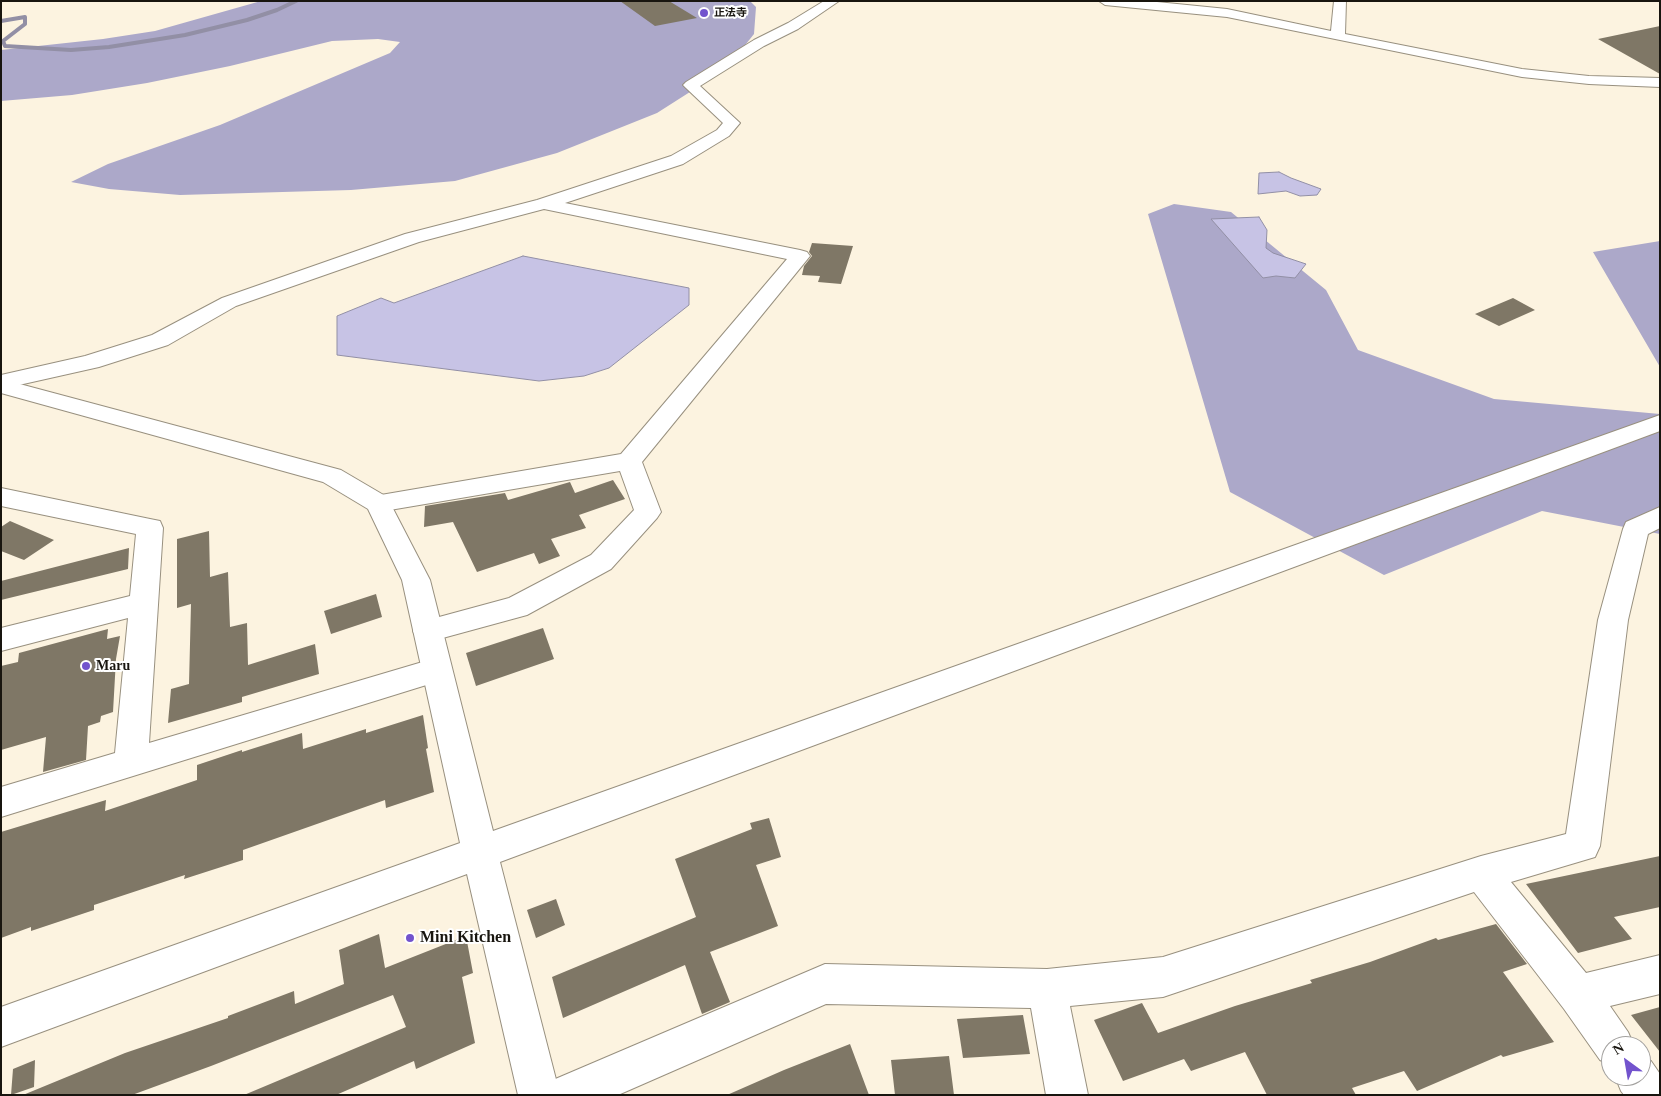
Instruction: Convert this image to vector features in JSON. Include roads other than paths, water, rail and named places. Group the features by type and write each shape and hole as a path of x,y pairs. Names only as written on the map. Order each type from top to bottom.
{"street":[{"path":"1,384 100,360 160,340 229,302 403,241 543,204 677,160 723,133 732,123 691,85 759,43 793,26 833,1"},
{"path":"1105,1 1221,12 1522,73 1589,80 1660,83"},
{"path":"1338,36 1340,1"},
{"path":"378,503 629,460 800,256 543,204"},
{"path":"1,384 332,476 378,503 416,580 539,1095"},
{"path":"1,1027 1660,422"},
{"path":"428,631 516,607 601,562 648,512 629,460"},
{"path":"1,497 150,528 132,761"},
{"path":"568,1095 825,984 1047,989 1162,977 1481,873 1582,846 1613,620 1636,529 1660,516"},
{"path":"1,640 145,603"},
{"path":"1,802 436,670"},
{"path":"1481,873 1578,995 1607,1036"},
{"path":"1578,995 1660,974"},
{"path":"1047,989 1067,1095"}],"waterway":[{"path":"1,21 25,17 25,24 3,41 5,46 71,50 109,47 185,35 247,20 277,10 296,1"}],"place":[{"name":"正法寺","path":"704,13"},
{"name":"Maru","path":"86,666"},
{"name":"Mini Kitchen","path":"410,938"}]}
